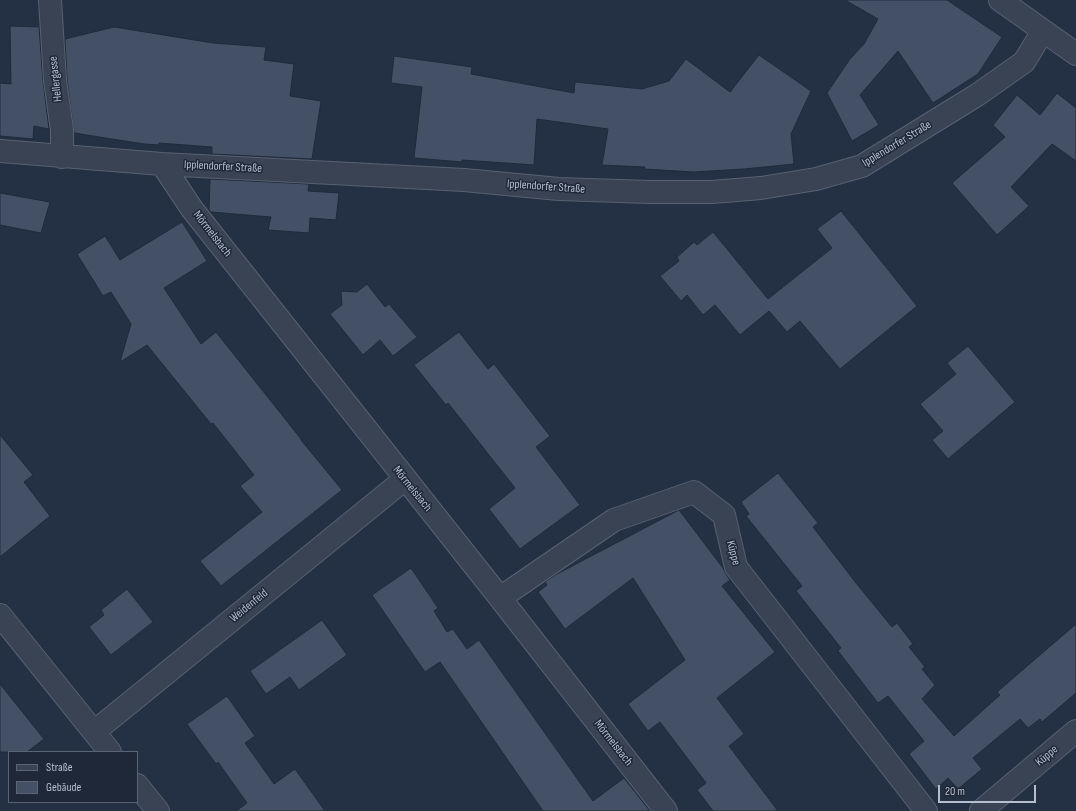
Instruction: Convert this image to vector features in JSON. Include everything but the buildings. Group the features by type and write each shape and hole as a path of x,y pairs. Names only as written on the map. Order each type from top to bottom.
{"street":[{"name":"Hellergasse","path":"50,0 55,80 62,130 62,157"},
{"path":"1000,0 1076,54"},
{"name":"Ipplendorfer Straße","path":"0,151 162,164 464,180 559,189 648,192 712,192 761,188 816,179 862,166 977,95 1024,62 1043,31"},
{"name":"Mörmelsbach","path":"162,164 192,209 500,598 666,811"},
{"name":"Weidenfeld","path":"94,732 405,479"},
{"name":"Küppe","path":"500,598 614,520 694,492 724,515 736,567 926,811"},
{"path":"0,615 109,751"},
{"name":"Küppe","path":"981,811 1076,731"},
{"path":"138,786 158,811"}]}
